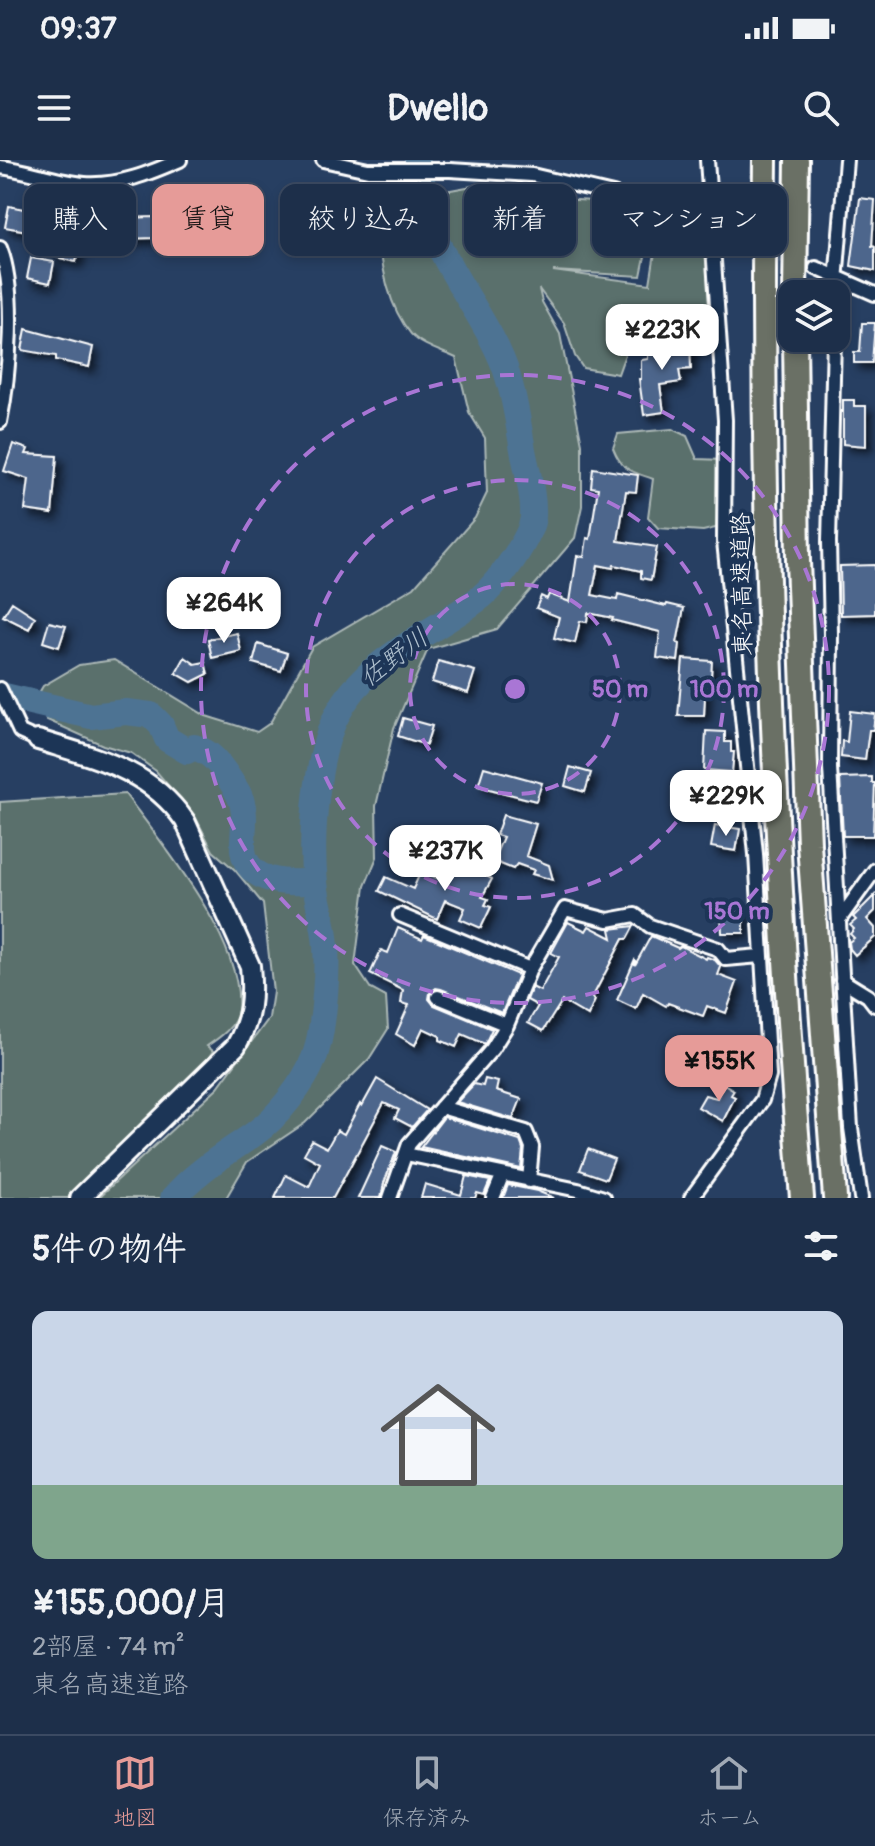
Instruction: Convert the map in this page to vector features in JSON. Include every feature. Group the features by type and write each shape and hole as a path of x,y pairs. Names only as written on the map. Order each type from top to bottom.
{"highway":[{"name":"東名高速道路","path":"765,160 763,281 771,682 783,938 802,1198"},
{"path":"795,280 797,160"},
{"path":"795,352 798,561 809,844 835,1198"}],"street":[{"path":"0,167 84,184 117,183 180,160"},
{"path":"323,160 368,170 450,170 483,165 592,189"},
{"path":"707,160 708,184"},
{"path":"836,280 846,160"},
{"path":"0,248 7,285 9,321 0,422"},
{"path":"691,1198 762,1100 769,1076 756,854 724,541 725,420 712,256"},
{"path":"816,268 875,294"},
{"path":"834,352 829,542 830,768 851,1128 861,1198"},
{"path":"0,689 20,732 126,769 150,782 172,801 185,821 250,966 252,1006 246,1028 236,1046 80,1198"},
{"path":"839,920 875,870"},
{"path":"390,1198 409,1144 492,1049 507,1025 530,969 565,909 608,920 635,915 650,926 718,949 726,959 760,956"},
{"path":"400,915 530,969"},
{"path":"842,980 868,996 875,1005"},
{"path":"438,997 507,1025"},
{"path":"441,1107 526,1132 532,1147 529,1181"},
{"path":"406,1154 604,1198"},
{"path":"493,1198 502,1176"}],"green space":[{"path":"464,188 464,256 576,256 576,200 592,201 592,256 645,256 641,276 553,271 650,284 654,256 708,256 718,328 643,335 633,332 618,374 583,368 575,356 564,323 539,289 542,302 560,334 582,444 582,506 575,538 497,629 428,649 394,728 376,806 377,857 365,886 355,965 371,989 386,997 388,1029 369,1059 305,1123 247,1162 226,1198 98,1198 218,1087 269,1018 273,992 263,904 235,870 213,851 196,818 156,771 131,753 103,745 47,720 33,703 43,686 79,665 114,660 206,716 257,732 270,723 312,647 414,587 475,518 487,493 485,438 469,412 456,358 426,345 411,334 396,310 386,283 381,256 448,256 448,190"},
{"path":"672,429 687,436 697,459 723,460 720,527 703,531 658,528 648,517 653,479 633,472 616,456 613,448 618,434"},
{"path":"125,794 180,868 216,926 237,984 237,1016 227,1031 207,1046 213,1051 174,1107 79,1198 0,1198 0,802"}],"building":[{"path":"860,198 875,200 872,246 875,247 875,271 851,266"},
{"path":"9,206 24,209 24,230 5,227"},
{"path":"152,217 152,238 136,239 136,218"},
{"path":"52,256 77,256 76,262"},
{"path":"31,258 54,262 50,283 27,278"},
{"path":"862,323 875,323 872,363 854,363 854,352 860,352"},
{"path":"26,329 93,347 89,367 56,360 56,356 22,350"},
{"path":"690,343 691,369 679,370 681,382 660,385 664,412 644,415 639,379 641,360 648,359 648,344"},
{"path":"843,400 854,400 854,406 866,406 866,446 843,444"},
{"path":"13,444 28,449 26,454 57,456 52,514 25,510 29,479 4,471"},
{"path":"593,468 638,475 636,492 626,491 618,541 657,547 651,580 641,578 641,571 598,565 592,595 617,600 618,594 684,608 677,643 680,644 678,661 657,658 660,632 588,613 587,622 580,621 575,643 554,638 559,617 536,608 541,596 547,599 549,594 570,602 577,556 584,557 587,538 590,539 598,488 591,487"},
{"path":"875,565 875,614 841,615 840,566"},
{"path":"12,602 35,617 29,629 3,616"},
{"path":"49,622 66,626 59,647 43,642"},
{"path":"237,633 241,651 212,658 208,639"},
{"path":"258,644 287,653 281,671 253,663"},
{"path":"185,657 195,664 205,662 208,674 192,682 176,673"},
{"path":"683,659 712,661 711,678 706,678 704,716 678,716"},
{"path":"438,661 475,671 468,693 432,682"},
{"path":"850,711 875,714 873,730 869,730 865,760 841,757 842,741 847,742"},
{"path":"403,718 432,726 426,745 398,736"},
{"path":"706,731 725,732 725,742 731,742 731,752 734,752 732,772 704,770"},
{"path":"484,767 542,783 536,801 478,786"},
{"path":"570,767 591,773 585,792 565,786"},
{"path":"872,777 872,783 875,783 873,836 843,836 840,778"},
{"path":"503,815 536,824 526,856 549,865 553,880 532,874 534,870 517,864 513,869 493,861 503,837 496,835"},
{"path":"715,825 740,829 736,851 711,847"},
{"path":"445,863 463,870 465,865 492,879 482,897 488,899 485,905 491,907 481,928 460,919 465,908 445,900 437,919 379,891 386,877 413,889 421,871 439,879"},
{"path":"875,895 875,911 867,919 875,928 875,937 855,955 850,949 849,942 854,938 850,934 854,929 850,925 856,920 853,917"},
{"path":"721,913 744,913 744,933 722,933"},
{"path":"568,922 586,931 589,926 612,938 610,929 634,926 627,939 623,939 592,998 595,1000 588,1016 562,1001 543,1031 528,1023 538,1006 527,1000 532,987 540,991 559,957 551,953"},
{"path":"398,928 422,939 424,935 518,975 502,1013 441,989 436,988 430,993 429,999 434,1005 492,1029 485,1044 462,1034 456,1047 423,1028 415,1045 396,1034 409,1005 401,1003 403,990 370,974 381,950 388,953"},
{"path":"651,936 715,960 721,967 718,975 737,982 726,1013 707,1006 703,1016 668,1003 666,1006 643,993 636,1009 617,1000 635,959 635,965"},
{"path":"377,1079 427,1110 412,1127 395,1118 399,1110 384,1103 333,1198 275,1198 286,1175 309,1187 320,1163 304,1154 312,1140 327,1148 337,1130 344,1134"},
{"path":"485,1079 498,1082 496,1091 521,1099 513,1119 457,1102 474,1084 483,1086"},
{"path":"724,1084 734,1090 731,1095 735,1097 723,1121 698,1107 705,1095 717,1098"},
{"path":"444,1117 520,1141 523,1149 521,1169 421,1147"},
{"path":"382,1146 396,1152 381,1198 358,1198"},
{"path":"588,1149 614,1159 606,1179 580,1170"},
{"path":"466,1176 490,1181 484,1195 477,1193 475,1198 421,1198 425,1184 461,1195"},
{"path":"508,1185 537,1191 554,1198 503,1198"}],"waterway":[{"name":"佐野川","path":"173,1198 201,1171 272,1119 297,1089 314,1058 323,1015 326,964 324,930 315,883 314,820 319,773 337,715 350,695 383,662 481,597 505,571 531,525 532,493 508,377 494,342 435,237 417,160"},
{"path":"0,695 91,716 126,712 151,715 161,725 167,739 187,751 194,747 209,754 234,786 244,812 243,850 252,870 261,876 282,881 315,881"}],"tunnel":[{"path":"780,256 816,268"}]}
